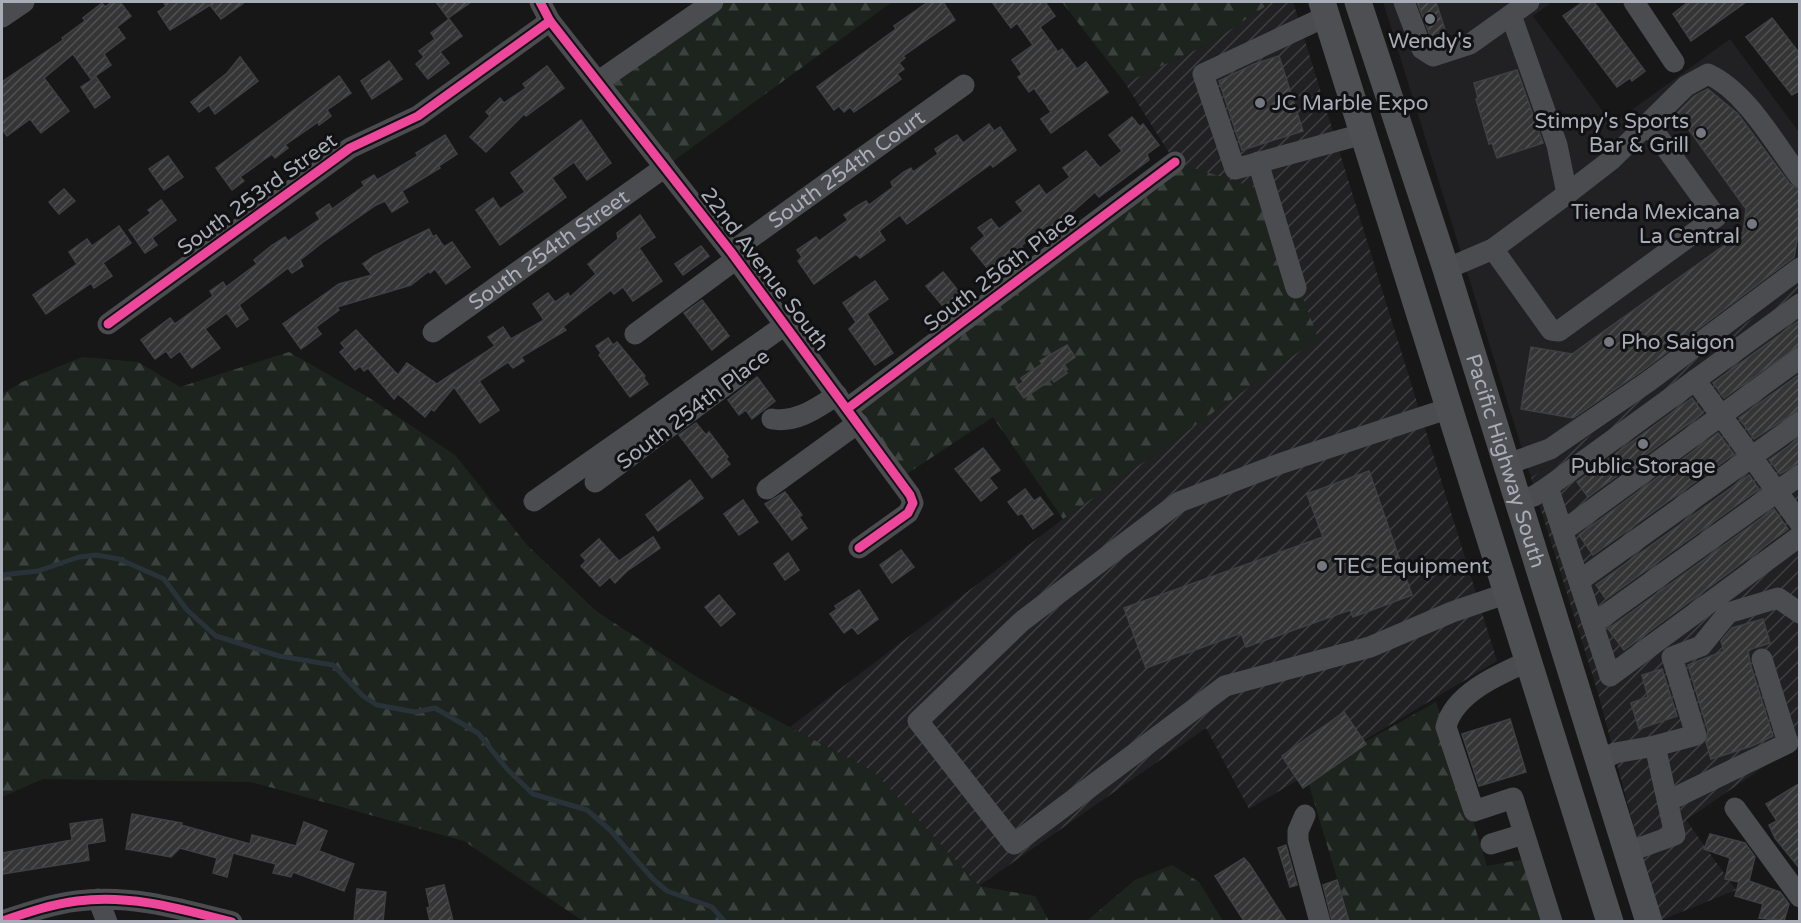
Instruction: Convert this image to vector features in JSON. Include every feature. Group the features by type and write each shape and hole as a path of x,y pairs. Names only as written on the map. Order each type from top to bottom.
{"main road":[{"name":"Pacific Highway South","path":"1358,2 1446,269 1505,465 1649,921"},
{"name":"Pacific Highway South","path":"1324,9 1610,921"}],"street":[{"path":"2,18 24,2"},
{"name":"22nd Avenue South","path":"540,2 550,21 734,255 910,495 913,503 908,513 859,548"},
{"path":"599,81 713,2"},
{"path":"1404,2 1422,49 1428,55 1433,56 1470,44 1529,2"},
{"path":"1634,2 1674,62"},
{"path":"1324,9 1203,74 1235,169 1364,134"},
{"path":"1511,15 1557,145 1567,194"},
{"name":"South 253rd Street","path":"108,324 350,148 418,116 550,21"},
{"path":"1446,269 1493,249 1567,194 1611,160 1686,86 1708,74 1723,81 1738,95 1800,177"},
{"name":"South 254th Court","path":"734,255 964,85"},
{"path":"1493,249 1551,330 1559,331 1716,217 1648,123"},
{"name":"South 256th Place","path":"847,409 1176,162"},
{"path":"1258,162 1296,288"},
{"name":"South 254th Street","path":"433,332 665,166"},
{"path":"635,333 734,255"},
{"path":"1505,465 1550,450 1649,381 1800,268"},
{"path":"1517,501 1534,496 1548,487 1800,304"},
{"path":"534,501 789,330"},
{"name":"South 254th Place","path":"595,482 789,330"},
{"path":"1563,531 1800,358"},
{"path":"1695,380 1800,523"},
{"path":"1450,408 1282,463 1179,502 1022,622 918,721 1014,844 1225,686 1370,647 1452,612 1508,593"},
{"path":"772,419 792,418 809,412 847,409"},
{"path":"766,489 847,409"},
{"path":"1579,581 1800,422"},
{"path":"1593,624 1800,475"},
{"path":"1548,487 1610,676 1800,536"},
{"path":"1599,761 1615,753 1655,746 1696,735 1672,657 1701,646 1728,613 1778,598 1800,613"},
{"path":"1668,801 1794,738 1762,659"},
{"path":"1529,661 1500,675 1459,702 1449,713 1446,727 1474,811 1513,798 1552,921"},
{"path":"1628,852 1675,835 1655,746"},
{"path":"1735,808 1800,897"},
{"path":"1305,815 1298,831 1298,841 1320,921"},
{"path":"1491,844 1524,834"},
{"path":"98,899 107,921"},
{"path":"2,921 59,904 98,899 151,902 232,921"}],"shaded area":[{"path":"1272,2 1293,2 1497,661 1249,809 1206,728 979,886 874,772 790,727 1063,519 1318,338 1175,162 1125,83 1210,43"},
{"path":"1383,2 1552,2 1533,16 1612,124 1730,39 1799,132 1799,285 1531,478"},
{"path":"1799,285 1799,743 1686,820 1736,890 1659,921 1598,693 1531,478"}],"green space":[{"path":"713,2 892,2 665,167 599,81"},
{"path":"1062,2 1272,2 1210,43 1125,83"},
{"path":"1175,162 1262,190 1318,338 1063,519 993,417 899,479 847,409"},
{"path":"289,352 371,399 455,455 527,545 596,611 700,679 874,772 979,886 1035,896 1049,921 583,921 464,841 251,782 43,779 2,797 2,394 22,382 82,357 138,362 180,387"},
{"path":"1436,702 1487,866 1525,859 1546,921 1350,921 1306,775"},
{"path":"1172,865 1199,882 1223,921 1087,921 1135,880"}],"building":[{"path":"112,2 120,2 131,16 117,27 125,38 104,54 111,65 91,79 73,54 44,78 69,111 41,133 30,119 7,136 2,129 2,82 63,40 62,38 85,21 83,18 102,3 105,7"},
{"path":"163,2 245,2 221,19 210,5 170,30 158,12 166,6"},
{"path":"436,2 471,2 448,18"},
{"path":"928,2 943,2 955,20 903,56 905,58 899,63 904,69 897,74 901,79 854,112 850,107 844,112 839,106 834,110 817,87 896,29 894,26"},
{"path":"992,2 1045,2 1055,16 1040,27 1058,52 1062,49 1077,69 1086,62 1108,92 1051,133 1041,119 1051,112 1034,88 1029,92 1018,77 1022,74 1012,60 1033,45 1017,23 1011,28"},
{"name":"Wendy's","path":"1417,2 1436,2 1447,36 1432,40"},
{"path":"1583,2 1594,2 1645,71 1632,81 1630,78 1617,87 1563,16"},
{"path":"1688,2 1746,2 1691,41 1673,14"},
{"path":"1772,18 1800,54 1800,90 1792,95 1746,37"},
{"path":"449,19 462,36 440,52 449,63 428,79 416,64 424,57 419,51 435,39 431,33"},
{"name":"JC Marble Expo","path":"1279,56 1303,131 1242,150 1219,81 1254,64"},
{"path":"240,57 258,81 215,114 209,105 199,112 191,102 227,73"},
{"path":"389,61 402,79 372,99 361,81"},
{"path":"547,66 564,88 526,116 524,114 486,152 470,137 490,116 486,112 500,98 504,103 526,88 523,84"},
{"path":"1517,70 1543,143 1497,158 1492,143 1489,144 1476,99 1478,98 1474,83"},
{"path":"339,76 351,93 327,110 331,116 319,125 318,122 285,145 288,148 275,158 272,154 240,177 244,181 232,190 216,168"},
{"path":"96,77 110,97 95,108 81,87"},
{"path":"1708,89 1738,114 1790,184 1800,189 1800,224 1794,257 1642,371 1573,418 1521,409 1531,347 1572,354 1743,232 1746,209 1677,113 1694,96"},
{"path":"1132,117 1140,127 1143,124 1159,145 1147,154 1149,160 1099,197 1095,192 1051,231 1047,226 1021,246 1023,248 1004,265 999,261 988,269 971,248 985,236 978,228 991,219 999,229 1023,211 1016,202 1039,185 1046,195 1070,177 1063,168 1086,151 1100,168 1122,151 1109,135"},
{"path":"581,120 611,163 587,180 574,162 552,178 566,197 500,245 476,210 493,198 500,209 525,192 511,173"},
{"path":"989,124 994,131 1000,127 1016,150 993,167 991,164 907,224 900,215 879,231 885,240 860,258 856,254 814,284 798,261 802,257 797,250 816,237 819,241 848,220 844,215 859,205 866,201 869,205 893,187 891,182 904,172 911,168 913,172 938,154 935,149 950,139 957,135 963,143"},
{"path":"445,135 457,154 439,166 440,168 402,191 408,202 392,212 385,201 376,205 323,242 300,260 303,266 292,273 288,268 239,305 248,319 237,327 227,313 205,329 220,348 192,368 180,351 171,358 166,351 155,359 141,340 170,318 175,324 213,296 210,291 223,282 226,287 257,264 254,260 271,246 285,237 288,241 320,219 316,213 329,204 332,209 364,186 362,182 374,175 377,180 418,156 416,153"},
{"path":"168,156 183,177 164,190 149,169"},
{"path":"64,189 75,201 59,214 49,202"},
{"path":"161,200 176,220 152,238 157,245 145,253 129,230 151,213 148,210"},
{"path":"640,215 655,237 639,248 662,281 633,301 623,287 614,294 611,290 563,327 566,330 521,357 524,361 513,368 508,362 479,381 499,410 480,423 454,387 434,411 431,409 425,417 398,394 394,399 368,368 364,371 360,366 355,370 340,352 345,348 341,343 356,330 398,375 407,363 437,384 495,346 488,337 503,327 511,339 544,320 533,304 548,293 555,302 568,293 570,297 596,274 588,264 618,239 617,233"},
{"path":"119,226 131,243 103,263 112,276 94,288 91,283 46,314 33,295 77,264 69,252 87,239 92,246"},
{"path":"429,229 433,237 436,235 444,247 452,242 470,267 446,284 435,269 411,285 337,307 339,310 316,327 321,334 301,349 283,324 339,284 372,275 363,264 374,256"},
{"path":"701,246 709,256 683,275 675,264"},
{"path":"943,272 964,298 949,309 944,304 942,305 926,286"},
{"path":"875,281 888,299 867,314 893,353 875,365 849,329 856,322 843,303"},
{"path":"702,300 729,336 712,350 684,313"},
{"path":"1800,320 1800,345 1724,398 1713,383"},
{"path":"608,338 613,345 617,342 645,376 643,377 648,384 630,397 599,355 601,353 596,346"},
{"path":"1067,345 1075,357 1062,366 1067,373 1054,382 1052,379 1024,398 1016,387 1023,382 1021,378 1042,364 1040,361"},
{"path":"1800,374 1800,409 1754,439 1739,418"},
{"path":"757,377 775,401 752,419 746,410 739,415 728,400"},
{"name":"Public Storage","path":"1692,398 1703,413 1588,497 1577,482"},
{"path":"696,423 706,435 709,432 728,457 726,459 730,464 712,478 679,435"},
{"path":"1718,433 1734,454 1593,555 1579,535"},
{"path":"1800,438 1800,462 1780,474 1769,460"},
{"path":"983,448 1000,470 989,478 997,488 981,501 955,469"},
{"name":"TEC Equipment","path":"1369,471 1412,595 1353,617 1350,610 1246,647 1241,633 1146,668 1124,608 1323,537 1307,494"},
{"path":"1749,475 1759,489 1606,599 1596,585"},
{"path":"690,480 703,498 658,531 646,515"},
{"path":"1025,489 1034,501 1040,497 1053,514 1033,529 1022,513 1018,515 1008,502"},
{"path":"785,492 802,515 799,517 807,528 792,540 765,504"},
{"path":"743,500 758,522 739,535 724,514"},
{"path":"1774,509 1788,529 1624,650 1608,629"},
{"path":"653,537 660,548 627,571 615,583 610,577 600,586 581,566 586,561 581,555 599,539 619,561"},
{"path":"901,550 914,567 892,583 880,565"},
{"path":"788,553 799,570 785,580 774,564"},
{"path":"859,590 878,619 858,634 852,627 844,633 830,614 837,609 835,606"},
{"path":"719,595 735,614 721,626 705,607"},
{"path":"1763,619 1770,643 1748,650 1773,736 1752,746 1711,759 1706,742 1708,731 1688,665 1724,651 1721,641 1732,628"},
{"path":"1662,669 1677,716 1639,729 1631,703 1648,697 1642,675"},
{"path":"1344,712 1366,744 1303,788 1282,756"},
{"path":"1510,719 1526,772 1479,786 1462,734"},
{"path":"1800,783 1800,869 1775,838 1769,825 1777,821 1766,804"},
{"path":"132,814 182,823 181,825 250,844 252,835 296,846 304,822 327,831 319,851 354,864 344,891 293,872 291,877 273,873 276,864 233,853 227,877 213,873 217,858 180,848 171,857 126,849"},
{"path":"102,819 105,841 87,844 89,860 2,874 2,853 72,840 70,824"},
{"path":"1710,834 1745,843 1755,857 1749,881 1780,892 1789,904 1784,921 1759,918 1763,904 1735,896 1739,882 1725,879 1730,858 1704,849"},
{"path":"1286,845 1297,885 1290,887 1278,848"},
{"path":"1244,858 1286,921 1244,921 1215,876"},
{"path":"1337,880 1349,921 1332,921 1323,885"},
{"path":"444,885 453,921 430,921 426,889"},
{"path":"357,889 386,892 383,921 354,921"}],"waterway":[{"path":"2,575 38,571 79,557 96,555 119,559 164,579 187,610 216,636 279,656 333,665 363,696 377,705 415,712 435,708 478,733 507,769 533,794 587,810 610,830 653,879 667,891 712,907 725,922"}],"cycle path":[{"path":"540,2 550,21 731,252 910,495 913,503 908,513 859,548"},
{"path":"108,324 350,148 418,116 550,21"},
{"path":"847,409 1175,162"},
{"path":"2,921 58,904 97,899 156,904 232,922"}],"place":[{"name":"Wendy's","path":"1430,19"},
{"name":"JC Marble Expo","path":"1260,103"},
{"name":"Stimpy's Sports Bar & Grill","path":"1701,133"},
{"name":"Tienda Mexicana La Central","path":"1752,224"},
{"name":"Pho Saigon","path":"1609,342"},
{"name":"Public Storage","path":"1643,444"},
{"name":"TEC Equipment","path":"1322,566"}]}
